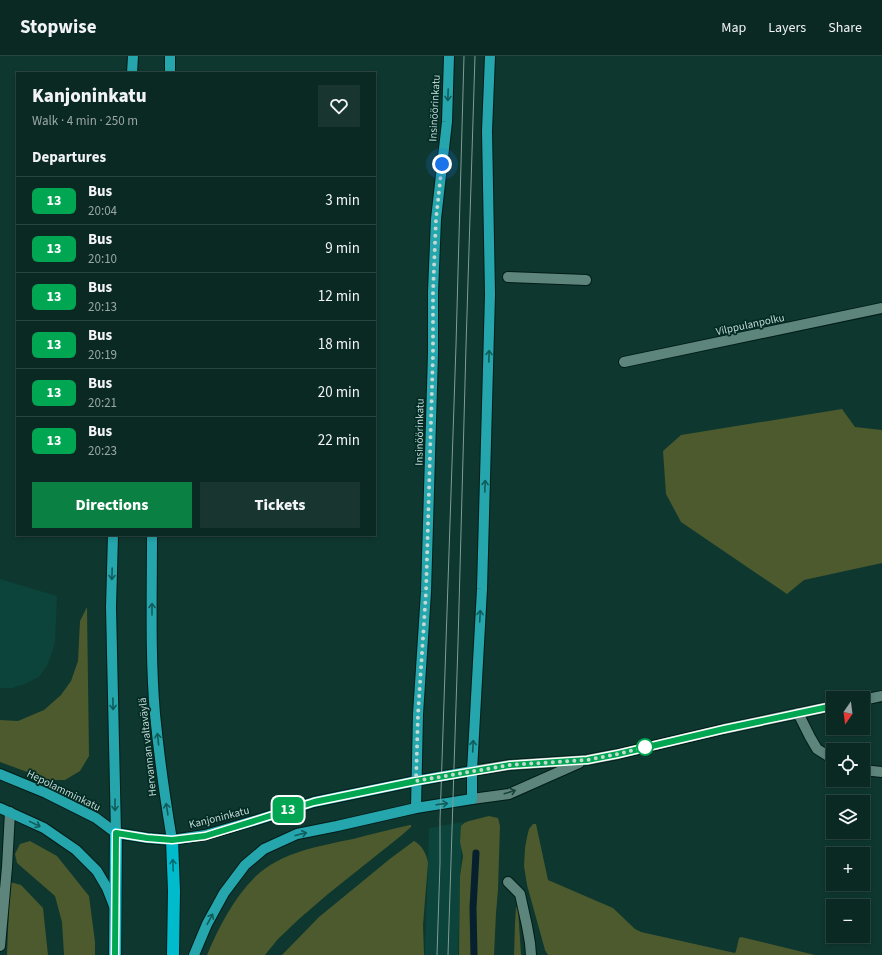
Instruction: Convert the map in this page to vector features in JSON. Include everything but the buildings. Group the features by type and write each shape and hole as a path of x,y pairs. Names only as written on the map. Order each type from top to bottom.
{"highway":[{"path":"115,955 116,833"},
{"name":"Hervannan valtaväylä","path":"172,840 174,891 173,955"}],"main road":[{"path":"132,72 133,56"},
{"path":"170,56 170,72"},
{"name":"Insinöörinkatu","path":"416,808 418,714 427,584 436,219 447,122 449,56"},
{"path":"472,799 472,772 482,582 490,294 488,131 490,56"},
{"path":"113,536 111,607 116,833"},
{"name":"Hervannan valtaväylä","path":"152,536 152,648 155,713 162,777 172,840"},
{"name":"Kanjoninkatu","path":"116,833 172,840 205,836 314,802 416,781 472,772"},
{"name":"Hepolamminkatu","path":"0,774 46,793 96,818 116,833"},
{"name":"Kanjoninkatu","path":"194,955 207,924 224,893 245,865 264,850 297,834 416,808 472,799"},
{"path":"0,808 44,828 76,850 97,871 107,888 115,908"}],"street":[{"path":"508,277 586,280"},
{"name":"Vilppulanpolku","path":"624,362 882,308"},
{"path":"870,699 882,696"},
{"name":"Kanjoninkatu","path":"472,772 510,765 587,760 826,707"},
{"path":"798,713 817,749 826,755"},
{"name":"Kanjoninkatu","path":"472,799 509,794 587,760"},
{"path":"870,771 882,772"},
{"path":"1,955 0,947 10,812"},
{"path":"508,882 520,894 527,926 531,955"}],"shaded area":[{"path":"0,579 57,596 55,643 48,664 39,677 25,684 12,688 0,688"},
{"path":"462,822 458,955 425,955 429,828"}],"green space":[{"path":"842,409 855,427 882,430 882,563 804,580 787,594 681,522 666,494 663,451 681,435"},
{"path":"87,607 89,756 80,771 65,780 49,780 0,762 0,720 18,721 44,710 61,695 71,681 78,661 80,621"},
{"path":"489,816 498,818 500,826 494,955 459,955 460,876 463,856 460,842 461,826 469,821"},
{"path":"533,824 536,824 548,880 613,908 635,929 641,932 735,953 739,938 741,937 815,955 548,955 545,950 527,885 524,866 527,837 529,829"},
{"path":"411,825 411,827 402,835 299,919 278,939 265,955 207,955 216,934 233,904 255,877 265,868 301,851"},
{"path":"30,841 57,856 89,896 95,942 95,955 64,955 62,922 55,896 17,863 15,854 20,844"},
{"path":"414,841 424,850 428,863 423,925 424,955 282,955 319,917"},
{"path":"10,882 21,885 43,908 48,955 7,955"},
{"path":"516,907 518,908 521,955 514,955"}],"waterway":[{"path":"474,955 473,908 476,853"}],"tram line":[{"path":"437,955 464,56"},
{"path":"448,955 475,56"}],"bus line":[{"name":"13","path":"115,955 116,833 172,840 205,836 314,802 416,781 510,765 587,760 826,707"}],"route":[{"path":"442,164 436,219 426,592 418,714 416,781 510,765 587,760 645,747"}]}
